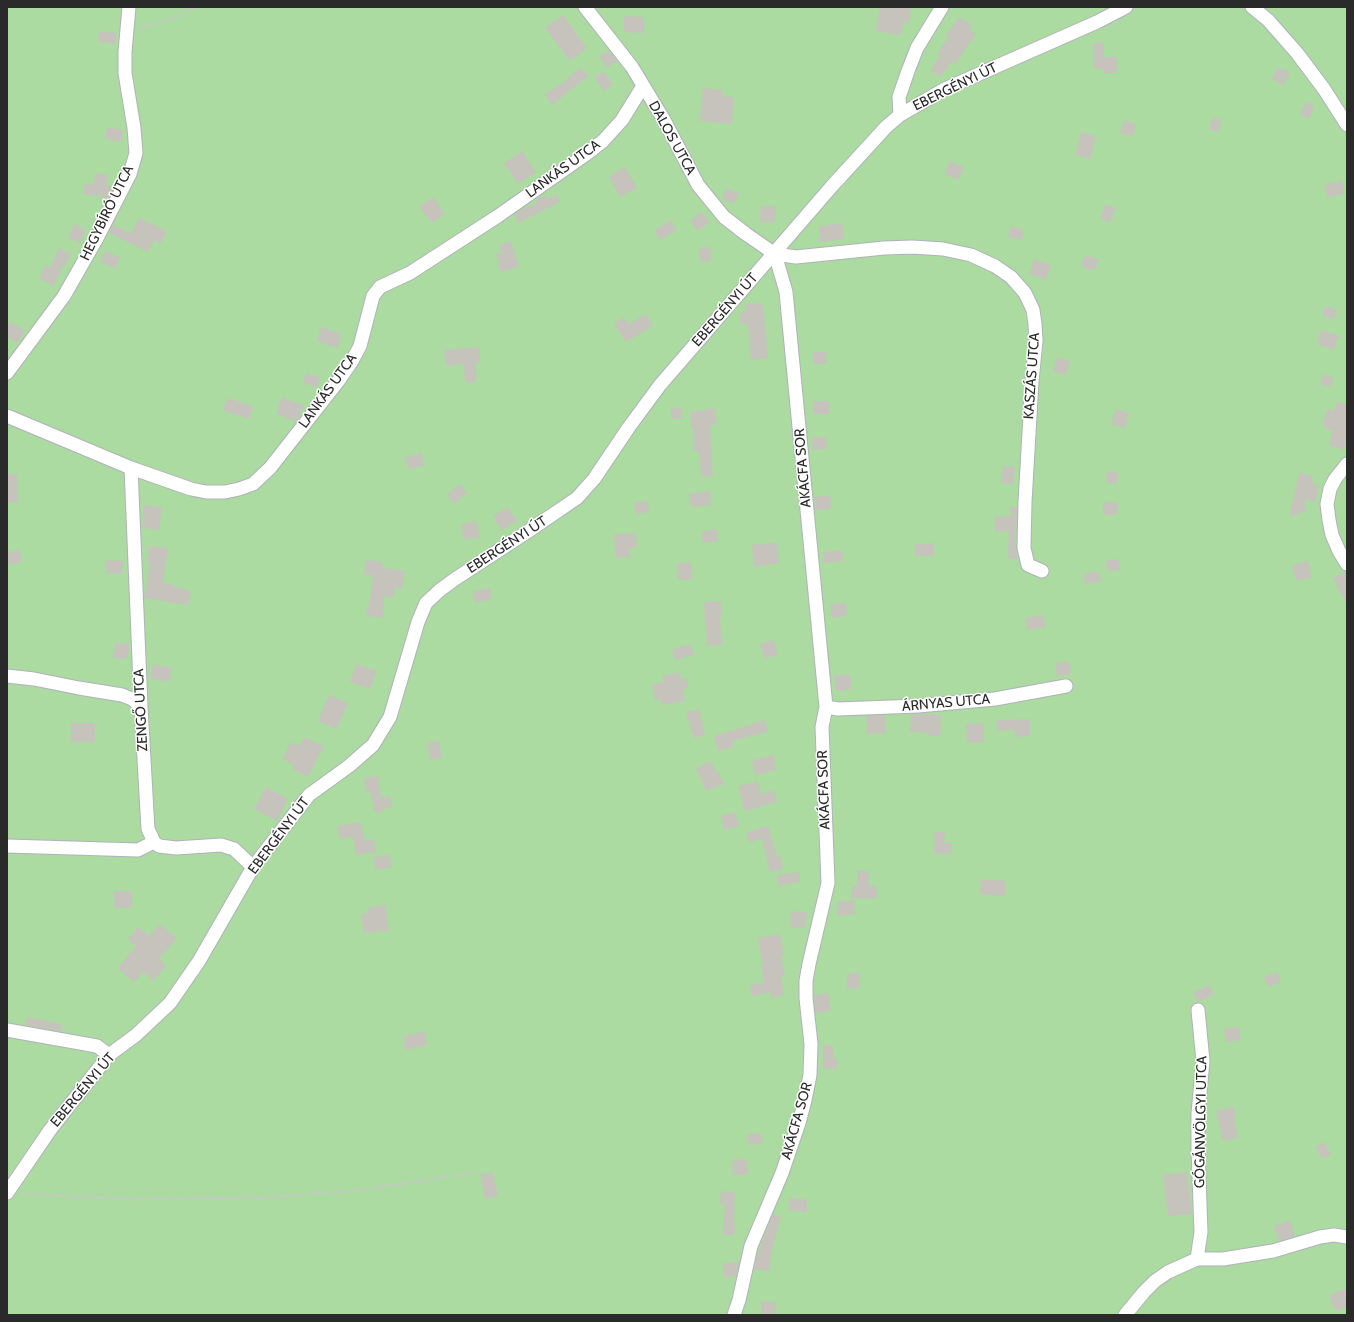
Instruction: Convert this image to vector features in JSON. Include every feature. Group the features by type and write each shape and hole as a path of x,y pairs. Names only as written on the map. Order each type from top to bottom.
{"street":[{"name":"HEGYBÍRÓ UTCA","path":"7,373 64,296 97,238 130,174 136,153 134,128 125,73 125,52 129,7"},
{"name":"DALOS UTCA","path":"584,7 632,67 664,120 698,185 724,217 775,254"},
{"path":"900,115 899,97 901,88 917,48 942,7"},
{"name":"EBERGÉNYI ÚT","path":"10,1194 50,1130 109,1056 136,1035 170,1003 199,961 253,867 309,795 349,766 373,745 390,717 418,622 426,603 450,582 577,498 594,479 629,427 660,385 775,254 832,186 886,127 900,115 945,89 1097,22 1126,7"},
{"path":"1252,7 1268,20 1297,53 1324,89 1347,125"},
{"name":"LANKÁS UTCA","path":"7,416 130,468 191,489 206,492 225,492 253,484 270,468 339,380 352,361 360,346 373,296 380,287 410,273 498,216 585,155 603,141 622,120 643,86"},
{"name":"KASZÁS UTCA","path":"775,254 796,257 884,248 912,247 943,249 971,255 995,266 1011,277 1025,293 1033,310 1036,324 1036,341 1031,388 1024,548 1028,565 1042,571"},
{"name":"AKÁCFA SOR","path":"734,1315 739,1300 751,1246 782,1173 799,1123 810,1076 811,1044 806,998 806,981 808,964 828,883 822,727 826,707 786,292 775,254"},
{"path":"1347,464 1335,478 1330,489 1327,504 1332,535 1347,564"},
{"name":"ZENGŐ UTCA","path":"130,468 148,829 154,842"},
{"path":"7,676 34,679 122,695 132,699 141,707"},
{"name":"ÁRNYAS UTCA","path":"826,707 838,709 918,706 995,699 1066,686"},
{"path":"7,846 138,850 154,842 159,846 176,848 221,845 234,849 253,867"},
{"name":"GÓGÁNVÖLGYI UTCA","path":"1198,1010 1203,1061 1198,1113 1201,1232 1198,1259"},
{"path":"7,1030 97,1046 109,1056"},
{"path":"1125,1315 1155,1281 1168,1272 1198,1259 1222,1259 1273,1251 1334,1234 1347,1237"}],"path":[{"path":"127,30 145,28 171,19 197,7"},
{"path":"10,1194 132,1199 256,1198 353,1191 476,1172"}],"green space":[{"path":"7,7 1347,7 1347,1315 7,1315"}],"building":[{"path":"880,7 911,7 909,23 903,22 901,35 876,31"},
{"path":"563,15 587,48 570,61 545,28"},
{"path":"624,16 644,17 644,33 624,32"},
{"path":"959,17 972,25 969,29 976,34 955,64 952,61 940,77 930,70 940,56 937,54 948,38 945,36"},
{"path":"99,31 117,33 115,44 98,42"},
{"path":"1093,43 1104,43 1104,57 1117,57 1117,73 1104,73 1104,69 1094,69"},
{"path":"610,52 617,61 607,68 599,56"},
{"path":"581,67 588,76 552,105 545,94 567,80 566,79"},
{"path":"1277,67 1290,72 1284,85 1272,80"},
{"path":"604,71 613,85 604,91 594,77"},
{"path":"703,88 723,90 722,96 734,97 732,124 700,121"},
{"path":"1305,102 1314,105 1310,119 1300,115"},
{"path":"1212,117 1222,120 1218,132 1209,129"},
{"path":"1124,120 1136,124 1133,136 1120,133"},
{"path":"107,127 123,130 121,142 105,139"},
{"path":"1081,132 1096,136 1090,159 1075,155"},
{"path":"522,151 536,172 518,184 504,163"},
{"path":"949,161 964,167 959,180 945,174"},
{"path":"625,167 637,188 620,197 609,176"},
{"path":"95,173 108,175 106,185 111,186 109,198 83,194 85,183 94,184"},
{"path":"1342,180 1345,193 1328,198 1324,185"},
{"path":"726,188 739,193 734,204 722,199"},
{"path":"546,195 548,199 557,195 560,202 518,223 515,214 537,203 536,200"},
{"path":"433,197 445,214 432,223 419,207"},
{"path":"1105,204 1116,208 1110,223 1100,219"},
{"path":"761,206 776,206 775,222 760,222"},
{"path":"701,212 710,221 698,231 690,221"},
{"path":"139,218 167,231 160,244 154,240 148,252 109,233 113,225 131,233"},
{"path":"671,220 677,230 660,240 654,230"},
{"path":"842,223 844,239 820,242 819,226"},
{"path":"75,224 86,229 80,243 68,238"},
{"path":"1011,226 1024,230 1022,240 1008,237"},
{"path":"511,241 519,267 501,272 496,254 502,253 499,245"},
{"path":"710,247 711,261 700,262 699,248"},
{"path":"59,248 71,254 65,266 63,265 54,286 39,279 45,265 50,267"},
{"path":"105,251 120,257 115,269 100,262"},
{"path":"1085,255 1099,259 1095,271 1081,266"},
{"path":"1034,259 1051,265 1046,280 1029,274"},
{"path":"763,303 768,358 751,360 748,324 741,325 740,312 746,311 745,304"},
{"path":"1325,306 1337,310 1334,319 1322,316"},
{"path":"646,314 653,326 626,342 614,324 624,317 628,324"},
{"path":"11,322 25,331 17,343 7,336 7,328"},
{"path":"321,327 342,334 337,348 317,341"},
{"path":"1321,330 1339,336 1334,350 1317,344"},
{"path":"479,347 480,362 476,363 476,382 465,382 464,364 446,366 444,350"},
{"path":"813,352 826,352 826,364 813,364"},
{"path":"1057,357 1070,361 1066,375 1053,371"},
{"path":"306,373 320,377 317,387 303,383"},
{"path":"1323,374 1334,378 1331,387 1320,384"},
{"path":"282,397 304,406 296,422 276,413"},
{"path":"227,398 253,406 249,419 223,411"},
{"path":"813,401 829,401 829,414 813,414"},
{"path":"1337,402 1347,405 1347,441 1344,450 1329,445 1333,431 1322,427 1327,409 1334,411"},
{"path":"681,407 682,419 671,419 671,408"},
{"path":"715,408 717,424 710,425 713,476 701,477 699,451 694,451 693,428 691,428 690,412"},
{"path":"1116,409 1129,413 1125,428 1111,424"},
{"path":"812,437 826,437 827,449 812,450"},
{"path":"422,453 424,466 408,469 405,457"},
{"path":"1003,466 1015,467 1013,484 1001,483"},
{"path":"1300,470 1301,473 1313,476 1312,483 1319,485 1315,502 1305,499 1306,511 1289,517"},
{"path":"1107,471 1118,472 1117,484 1106,483"},
{"path":"7,474 17,474 18,502 7,503"},
{"path":"460,484 467,493 454,504 447,495"},
{"path":"710,491 711,505 691,507 689,494"},
{"path":"830,495 831,509 815,510 814,497"},
{"path":"648,501 649,512 636,514 634,503"},
{"path":"1103,502 1118,502 1118,514 1103,515"},
{"path":"144,505 162,507 159,530 142,528"},
{"path":"508,507 517,521 502,530 493,516"},
{"path":"1010,507 1017,507 1016,548 1018,559 1008,558 1009,531 995,532 994,517 1010,516"},
{"path":"476,521 480,537 464,540 461,525"},
{"path":"717,529 718,541 703,543 702,531"},
{"path":"636,533 637,548 629,549 630,557 616,558 614,534"},
{"path":"777,542 779,563 754,567 752,545"},
{"path":"934,543 934,556 915,556 915,544"},
{"path":"149,546 168,548 163,583 173,584 173,586 191,591 188,605 144,598 150,562 147,562"},
{"path":"20,550 22,562 9,565 7,552"},
{"path":"842,550 843,561 824,563 823,552"},
{"path":"1119,559 1120,570 1107,571 1106,560"},
{"path":"106,560 123,561 122,574 106,573"},
{"path":"366,560 382,562 382,568 405,571 402,589 395,588 394,598 384,596 383,618 366,616 373,575 364,574"},
{"path":"1308,561 1312,577 1296,581 1292,565"},
{"path":"691,562 693,579 678,580 677,563"},
{"path":"1099,571 1101,582 1085,584 1083,574"},
{"path":"1347,572 1347,605 1333,578"},
{"path":"490,588 492,599 475,603 473,591"},
{"path":"721,601 722,616 720,616 722,645 707,646 704,602"},
{"path":"846,603 847,616 832,618 830,604"},
{"path":"1043,615 1046,627 1027,630 1025,618"},
{"path":"774,640 778,655 764,658 760,644"},
{"path":"115,643 129,644 128,659 113,658"},
{"path":"691,644 694,655 675,660 672,649"},
{"path":"1069,661 1071,674 1057,676 1055,663"},
{"path":"153,664 172,668 169,682 150,678"},
{"path":"356,664 377,671 370,689 350,682"},
{"path":"680,672 681,679 687,678 688,688 683,689 685,701 662,705 661,699 655,700 652,684 664,682 662,676"},
{"path":"850,674 852,689 836,691 834,676"},
{"path":"329,695 348,703 337,729 318,721"},
{"path":"699,709 705,735 694,738 686,712"},
{"path":"911,714 941,715 940,736 928,735 928,733 910,732"},
{"path":"885,715 886,733 867,734 866,716"},
{"path":"1030,719 1030,736 1015,737 1015,730 997,731 997,720"},
{"path":"765,720 768,732 732,741 734,747 718,751 714,736"},
{"path":"71,723 95,723 95,742 71,742"},
{"path":"983,723 984,742 967,743 966,724"},
{"path":"304,737 324,746 308,777 292,769 294,765 282,759 291,742 299,746"},
{"path":"439,741 442,757 430,760 427,743"},
{"path":"774,755 776,770 755,775 752,760"},
{"path":"711,761 724,784 706,791 696,768"},
{"path":"378,776 381,798 390,796 393,807 383,809 383,812 375,813 370,792 366,792 364,778"},
{"path":"758,781 761,794 774,790 777,802 745,811 738,786"},
{"path":"266,787 288,799 277,821 254,809"},
{"path":"735,812 739,826 724,830 721,816"},
{"path":"361,822 365,841 374,839 376,852 356,855 353,837 340,839 337,826"},
{"path":"768,826 777,856 780,855 783,869 770,872 762,838 750,843 746,833"},
{"path":"934,832 945,832 944,843 952,843 951,854 934,854"},
{"path":"389,854 392,867 376,870 373,858"},
{"path":"857,871 869,871 869,886 877,886 877,898 852,898 852,886 857,886"},
{"path":"799,872 800,882 779,886 777,875"},
{"path":"981,879 1006,881 1005,896 980,894"},
{"path":"114,891 132,891 132,908 114,908"},
{"path":"854,900 855,914 838,916 837,902"},
{"path":"385,905 389,930 364,934 361,914 369,913 368,908"},
{"path":"791,911 807,912 805,928 790,927"},
{"path":"159,924 177,938 159,959 166,965 154,981 143,972 134,982 118,968 136,946 128,939 138,927 149,936"},
{"path":"780,934 784,954 781,955 785,977 781,977 784,995 771,998 770,992 752,996 750,985 764,982 761,965 763,964 758,938"},
{"path":"1277,972 1281,982 1268,987 1264,977"},
{"path":"859,973 860,988 847,989 847,974"},
{"path":"1210,985 1214,995 1197,1002 1193,992"},
{"path":"828,993 831,1011 816,1013 814,995"},
{"path":"27,1017 62,1024 61,1031 26,1025"},
{"path":"1239,1027 1241,1040 1226,1042 1224,1029"},
{"path":"424,1031 427,1045 406,1050 403,1036"},
{"path":"823,1045 833,1045 833,1058 837,1058 837,1069 823,1069"},
{"path":"1234,1107 1236,1118 1234,1118 1238,1138 1223,1141 1216,1111"},
{"path":"761,1133 763,1143 749,1145 747,1134"},
{"path":"1324,1142 1331,1154 1322,1159 1315,1147"},
{"path":"747,1159 748,1174 733,1175 732,1160"},
{"path":"493,1172 498,1196 485,1199 480,1175"},
{"path":"1187,1172 1192,1214 1168,1216 1163,1175"},
{"path":"721,1191 735,1192 734,1235 723,1235 725,1204 720,1203"},
{"path":"789,1198 807,1199 807,1212 789,1211"},
{"path":"773,1214 781,1216 772,1249 769,1271 754,1269 758,1252"},
{"path":"1290,1220 1295,1236 1279,1241 1274,1226"},
{"path":"739,1262 736,1276 724,1278 723,1263"},
{"path":"1347,1288 1347,1307 1335,1311 1329,1295"},
{"path":"761,1301 776,1302 775,1315 761,1315"}]}
